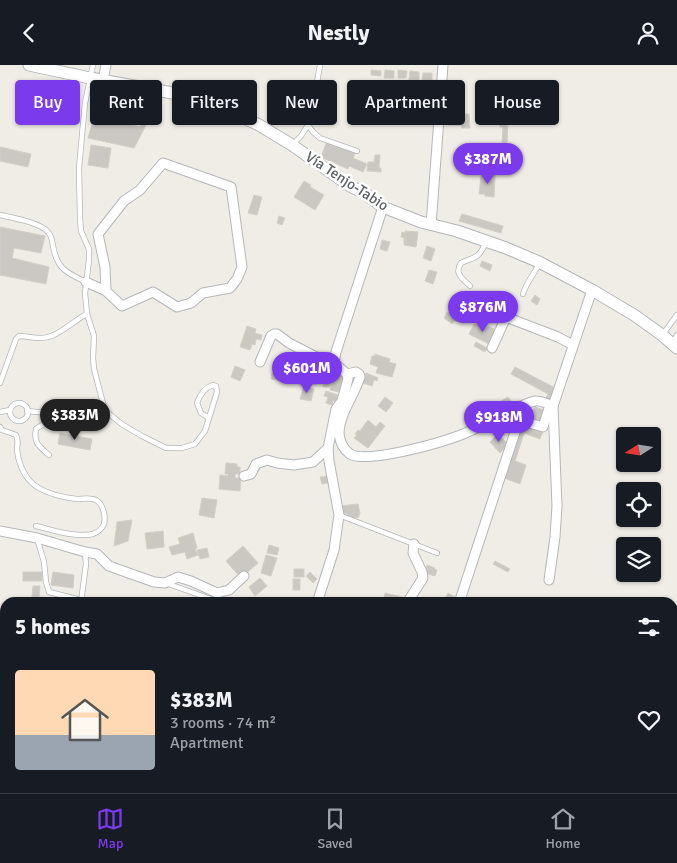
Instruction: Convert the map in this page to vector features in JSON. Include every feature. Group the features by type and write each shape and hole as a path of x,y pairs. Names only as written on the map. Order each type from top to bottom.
{"main road":[{"name":"Vía Tenjo-Tabio","path":"29,65 103,80"},
{"name":"Vía Tenjo-Tabio","path":"162,91 212,103 259,125 292,145 383,207 421,222 486,241 539,262 592,290 675,342"}],"street":[{"path":"103,80 106,65"},
{"path":"431,225 443,65"},
{"path":"86,282 106,291 122,306 152,292 177,307 190,303 203,293 230,288 237,279 242,267 231,187 163,163 140,190 124,201 98,234 105,267 106,291"},
{"path":"334,363 383,207"},
{"path":"461,597 519,419 543,427 592,290"},
{"path":"492,348 506,317 558,337 573,345"},
{"path":"260,362 271,336 277,334 289,343 316,357 334,363 347,374 348,379 342,401 336,409 328,448 339,515 334,550 320,597"},
{"path":"347,374 356,372 360,377 340,424 339,435 342,447 351,454 362,457 425,446 460,436 537,401 552,405"},
{"path":"548,581 558,506 552,405"},
{"path":"244,476 251,473 256,464 266,460 294,465 313,462 328,448"},
{"path":"0,531 97,554 109,566 154,582 164,583 178,577 217,593 229,590 244,576"},
{"path":"411,597 422,579 422,572 413,553 414,544"}],"lane":[{"path":"93,65 85,103 79,169 81,231 87,243 89,255 86,282 87,314 94,336 93,358 104,407 108,413 123,425 166,448 182,448 196,444 205,431 217,393 216,386 213,385 202,392 197,403 201,413 209,418"},
{"path":"317,80 320,65"},
{"path":"292,145 308,125 320,138 356,151"},
{"path":"0,215 32,223 47,230 52,238 59,266 66,273 86,282"},
{"path":"470,286 461,277 458,267 461,263 476,257 481,252 486,241"},
{"path":"523,294 539,262"},
{"path":"0,383 16,339 19,336 47,337 87,314"},
{"path":"662,335 677,315"},
{"path":"19,403 25,406 28,411 24,419 18,421 11,417 10,411 13,405 19,403"},
{"path":"0,412 10,411"},
{"path":"28,411 47,413 51,416 47,423 36,429 35,437 36,442 49,455"},
{"path":"0,427 2,430 16,435 19,441 17,448 22,469 29,481 39,489 62,497 90,498 102,505 105,520 98,533 89,535 66,533 36,526"},
{"path":"339,515 437,553"},
{"path":"37,539 44,562 49,592 67,597"},
{"path":"82,597 86,564 85,552"},
{"path":"164,583 205,597"}],"building":[{"path":"371,70 381,71 381,76 371,75"},
{"path":"385,70 394,71 394,78 384,78"},
{"path":"398,70 407,71 406,78 398,78"},
{"path":"410,71 419,72 419,80 409,80"},
{"path":"423,73 432,73 432,80 422,80"},
{"path":"465,114 469,114 470,128 462,128 461,125 465,125"},
{"path":"92,125 133,125 140,127 140,125 146,125 134,148 88,138"},
{"path":"500,125 508,125 507,142 502,142 503,127 500,127"},
{"path":"327,141 355,153 353,158 367,164 363,172 349,166 348,169 321,157"},
{"path":"502,143 506,143 506,160 496,160 496,151 502,151"},
{"path":"91,145 111,148 108,168 88,165"},
{"path":"0,147 31,154 28,167 0,161"},
{"path":"375,155 380,155 379,168 381,168 381,172 367,171 368,162 374,162"},
{"path":"485,171 488,174 495,175 494,197 479,194 481,176 485,176"},
{"path":"304,181 324,195 315,210 294,197"},
{"path":"254,195 262,197 257,215 248,213"},
{"path":"462,214 503,226 501,233 459,221"},
{"path":"279,216 285,218 282,225 277,223"},
{"path":"0,227 45,236 41,253 14,248 12,258 49,267 46,284 0,275"},
{"path":"405,231 418,232 416,247 404,245 404,238 401,237 402,232 405,233"},
{"path":"382,240 390,242 387,251 380,249"},
{"path":"427,246 435,249 431,261 423,258"},
{"path":"482,261 492,265 490,271 480,266"},
{"path":"429,270 437,272 433,284 425,281"},
{"path":"535,295 540,299 537,305 531,301"},
{"path":"452,297 458,301 464,297 470,301 468,304 470,306 467,311 462,308 460,312 463,313 458,321 454,321 452,324 444,318 447,312 449,313 451,308 453,310 455,306 449,303"},
{"path":"474,324 486,329 488,326 496,330 489,344 469,334"},
{"path":"247,326 256,329 255,333 262,335 261,340 256,339 255,345 252,344 250,350 240,347"},
{"path":"476,342 487,348 485,352 474,346"},
{"path":"375,354 390,359 389,362 396,364 392,377 376,373 378,367 370,364 372,356 375,356"},
{"path":"235,366 245,370 240,381 231,377"},
{"path":"515,367 557,389 550,402 545,400 548,394 511,374"},
{"path":"307,372 318,374 316,385 304,382"},
{"path":"272,373 280,374 279,380 271,379"},
{"path":"335,373 345,378 339,392 330,390"},
{"path":"366,373 378,378 377,381 374,380 372,386 363,383"},
{"path":"324,375 331,375 330,387 323,387"},
{"path":"304,386 314,389 311,401 300,399"},
{"path":"326,391 338,395 336,402 333,401 332,405 326,403 328,397 324,396"},
{"path":"385,397 393,403 386,412 378,406"},
{"path":"508,397 511,401 507,404 510,409 503,414 499,408 504,405 501,401"},
{"path":"535,407 547,411 542,426 519,418 521,412 534,409"},
{"path":"368,420 376,427 380,422 385,426 368,448 354,438 358,430 360,431"},
{"path":"519,423 543,431 540,439 524,433 515,461 526,465 520,484 504,478"},
{"path":"60,433 92,439 90,450 58,444"},
{"path":"498,434 508,444 500,453 490,442"},
{"path":"226,463 237,464 237,467 240,467 240,474 235,474 235,478 241,478 240,491 219,489 220,475 228,476 228,474 225,474"},
{"path":"327,476 328,483 322,484 320,477"},
{"path":"202,498 217,500 214,518 199,515"},
{"path":"358,504 360,513 358,518 346,517 347,514 342,513 341,506"},
{"path":"132,520 128,541 114,546 117,522"},
{"path":"163,531 164,547 147,549 145,533"},
{"path":"193,533 197,548 195,549 198,555 187,559 185,552 172,555 169,547 180,544 178,538"},
{"path":"269,545 279,548 277,555 267,553"},
{"path":"243,546 258,563 241,578 226,561"},
{"path":"207,548 209,557 200,559 197,550"},
{"path":"266,555 277,558 271,576 261,573"},
{"path":"495,561 510,569 508,572 493,564"},
{"path":"427,565 437,570 435,576 425,573"},
{"path":"294,569 304,569 304,577 294,577"},
{"path":"23,572 42,572 42,581 23,581"},
{"path":"53,572 74,575 73,588 51,585"},
{"path":"310,572 317,579 313,583 306,576"},
{"path":"260,578 267,586 255,596 249,587"},
{"path":"293,579 300,579 300,590 293,590"},
{"path":"33,586 40,586 39,597 32,597"},
{"path":"385,593 402,597 384,597"},
{"path":"448,593 454,597 446,597"}]}
